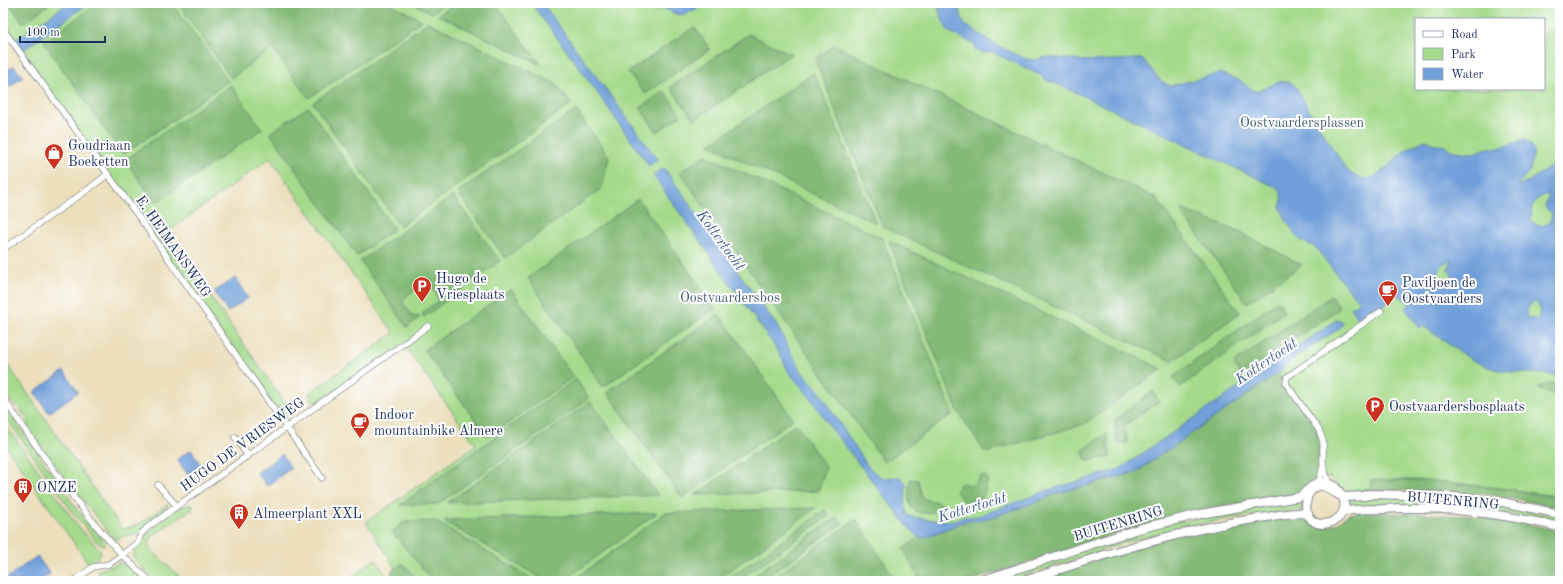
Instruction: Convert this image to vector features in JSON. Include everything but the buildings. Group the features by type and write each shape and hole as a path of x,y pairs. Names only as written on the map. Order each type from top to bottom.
{"highway":[{"path":"1313,484 1321,484 1334,485 1341,494 1344,505 1343,512 1337,520 1328,524 1318,523 1312,519 1308,514 1306,506 1307,494 1313,484"},
{"path":"1321,484 1328,487 1338,496 1341,494"},
{"name":"BUITENRING","path":"980,581 1138,530 1200,514 1266,502 1300,500 1307,494"},
{"name":"BUITENRING","path":"1341,494 1364,496 1374,494 1445,496 1502,502 1560,514"},
{"name":"BUITENRING","path":"1343,512 1391,508 1447,510 1502,517 1560,527"},
{"name":"BUITENRING","path":"1024,581 1134,545 1185,532 1244,520 1291,514 1308,514"}],"street":[{"name":"E. HEIMANSWEG","path":"3,29 108,174 322,478"},
{"path":"3,249 108,174"},
{"path":"1321,484 1323,441 1319,430 1287,385 1287,377 1381,311"},
{"name":"HUGO DE VRIESWEG","path":"74,581 93,567 109,564 122,555 138,542 141,534 148,527 428,326"},
{"path":"3,398 68,490 122,555 150,581"},
{"path":"235,437 248,456"},
{"path":"158,485 178,506"}],"green space":[{"name":"Oostvaardersbos","path":"3,3 1560,3 1560,498 1548,495 1371,480 1371,490 1353,491 1343,489 1330,477 1216,488 929,581 404,581 366,522 476,445 404,345 315,404 309,393 394,333 270,158 166,233 292,413 285,418 282,418 22,51 35,41 28,32 15,41 3,23"},
{"path":"9,3 51,3 23,23"},
{"path":"98,3 172,3 228,81 123,155 45,44 45,41"},
{"path":"178,3 388,3 422,20 309,98 272,48 231,78"},
{"path":"412,3 446,3 432,13"},
{"path":"456,3 495,3 540,64 438,15"},
{"path":"428,22 556,84 571,104 400,226 313,103"},
{"path":"694,27 710,49 645,94 628,72"},
{"path":"749,34 791,54 694,120 671,88 672,86"},
{"path":"834,45 1156,198 1240,313 1172,361 883,227 815,59"},
{"path":"813,73 818,82 876,223 709,145"},
{"path":"231,85 262,129 157,202 153,199 125,160"},
{"path":"664,91 680,116 657,132 640,108"},
{"path":"308,107 394,229 357,256 270,133"},
{"path":"576,110 609,157 602,188 505,258 458,192"},
{"path":"705,155 882,238 953,414 884,462 680,172"},
{"path":"453,196 500,261 424,317 422,313 438,301 436,294 430,285 426,284 412,292 406,297 403,303 412,316 420,317 407,327 360,261"},
{"path":"638,199 715,308 603,387 528,278"},
{"path":"1181,209 1239,232 1302,265 1247,303 1182,213"},
{"path":"889,241 1162,369 1084,424 989,452 984,451 958,411"},
{"path":"511,289 573,377 488,437 424,350"},
{"path":"1331,296 1340,308 1241,375 1235,365 1235,362"},
{"path":"1278,301 1284,312 1180,387 1173,377"},
{"path":"719,314 793,419 682,498 607,392"},
{"path":"3,358 122,529 138,525 168,504 164,513 142,528 138,534 123,536 115,540 64,477 28,428 27,419 18,407 9,401 3,392"},
{"path":"1277,374 1282,378 1283,383 1316,430 1321,456 1319,474 1298,494 1215,507 1136,527 970,581 921,581 903,549 919,537 923,538 963,522 989,518 1039,501 1054,494 1136,472"},
{"path":"576,379 589,399 438,504 400,505"},
{"path":"1554,383 1560,385 1560,399 1537,388 1546,384"},
{"path":"1153,391 1159,401 1124,426 1128,443 1117,444 1114,420"},
{"path":"591,402 658,495 447,503"},
{"path":"3,404 77,509 105,543 104,546 96,541 71,510 3,413"},
{"path":"3,421 78,526 101,551 95,563 88,563 3,442"},
{"path":"796,424 826,467 818,491 695,495"},
{"path":"1107,433 1110,457 1087,461 1082,451"},
{"path":"981,476 986,476 988,480 983,497 963,501 956,491 960,484 975,485"},
{"path":"910,479 918,480 922,498 939,502 945,508 928,513 917,512 913,509 910,505 909,497"},
{"path":"1371,480 1426,480 1516,490 1560,498 1560,508 1533,502 1473,493 1371,490"},
{"path":"1390,497 1486,503 1560,517 1560,523 1499,512 1348,507 1347,500"},
{"path":"1272,504 1302,504 1302,510 1241,517 1193,525 1133,540 1012,580 989,581 1141,531 1172,523"},
{"path":"193,505 192,511 190,510 152,536 149,544 151,550 182,579 180,581 157,581 134,560 134,551 145,536 162,520 171,513 185,506"},
{"path":"816,508 715,581 572,581 665,513"},
{"path":"825,510 829,516 737,581 725,581"},
{"path":"1365,512 1470,516 1528,524 1560,531 1560,576 1513,581 1035,581 1124,551 1184,534 1294,515 1304,517 1325,527 1336,524 1349,514"},
{"path":"657,513 563,581 546,581 445,522 445,520"},
{"path":"837,517 843,523 761,581 746,581"},
{"path":"856,519 895,579 890,581 769,581"},
{"path":"435,521 536,581 433,581 392,532 404,522"},
{"path":"375,559 390,581 347,581"},
{"path":"120,563 131,569 144,581 107,581 96,571"},
{"path":"402,564 405,565 418,581 397,581 391,572"}],"water":[{"path":"68,3 89,3 22,51 15,41"},
{"path":"531,3 542,3 658,160 649,166 579,67"},
{"path":"639,3 724,3 698,8 684,15 676,14 663,8 654,10"},
{"path":"937,3 957,3 964,24 994,44 1026,59 1034,60 1047,57 1087,61 1141,59 1149,66 1158,78 1171,86 1220,73 1239,80 1254,91 1259,91 1281,81 1290,82 1296,87 1314,119 1346,169 1362,179 1377,175 1403,152 1426,140 1436,145 1445,146 1453,151 1473,153 1488,148 1500,148 1524,139 1530,144 1534,151 1530,170 1518,185 1521,186 1560,161 1560,376 1503,371 1477,362 1459,352 1423,326 1420,328 1405,308 1410,304 1397,294 1380,308 1375,306 1358,318 1351,308 1359,302 1314,246 1302,241 1289,225 1280,207 1282,200 1280,189 1062,86 1046,80 1040,75 992,52 983,53 976,50 974,44 948,31","holes":["1549,194 1545,207 1552,214 1551,219 1545,225 1539,225 1531,222 1531,211 1536,200","1452,260 1448,269 1453,277 1447,282 1443,282 1438,279 1439,272 1441,266","1537,301 1540,311 1538,320 1526,318 1526,312 1531,304"]},
{"path":"14,66 23,77 3,91 3,73"},
{"path":"664,168 777,326 801,371 817,388 869,468 882,478 900,477 906,483 905,504 907,515 912,517 930,520 955,521 964,517 979,516 1049,490 1120,469 1338,319 1343,322 1340,328 1297,356 1277,374 1136,472 1054,494 1039,501 989,518 963,522 923,538 919,537 909,528 831,428 810,397 789,372 778,351 653,175"},
{"path":"235,278 248,298 228,312 214,292"},
{"path":"64,371 78,392 49,413 34,392"},
{"path":"191,450 201,465 188,475 177,459"},
{"path":"282,454 291,468 267,486 257,473"},
{"path":"37,556 50,574 40,581 3,581"}],"place":[{"name":"Goudriaan Boeketten","path":"54,170"},
{"name":"Hugo de Vriesplaats","path":"422,303"},
{"name":"Paviljoen de Oostvaarders","path":"1388,307"},
{"name":"Oostvaardersbosplaats","path":"1375,423"},
{"name":"Indoor mountainbike Almere","path":"360,439"},
{"name":"ONZE","path":"23,504"},
{"name":"Almeerplant XXL","path":"239,530"}],"park label":[{"name":"Oostvaardersplassen","path":"1302,122"}],"water label":[{"name":"Kottertocht","path":"721,240"},
{"name":"Kottertocht","path":"1266,361"},
{"name":"Kottertocht","path":"972,507"}]}
